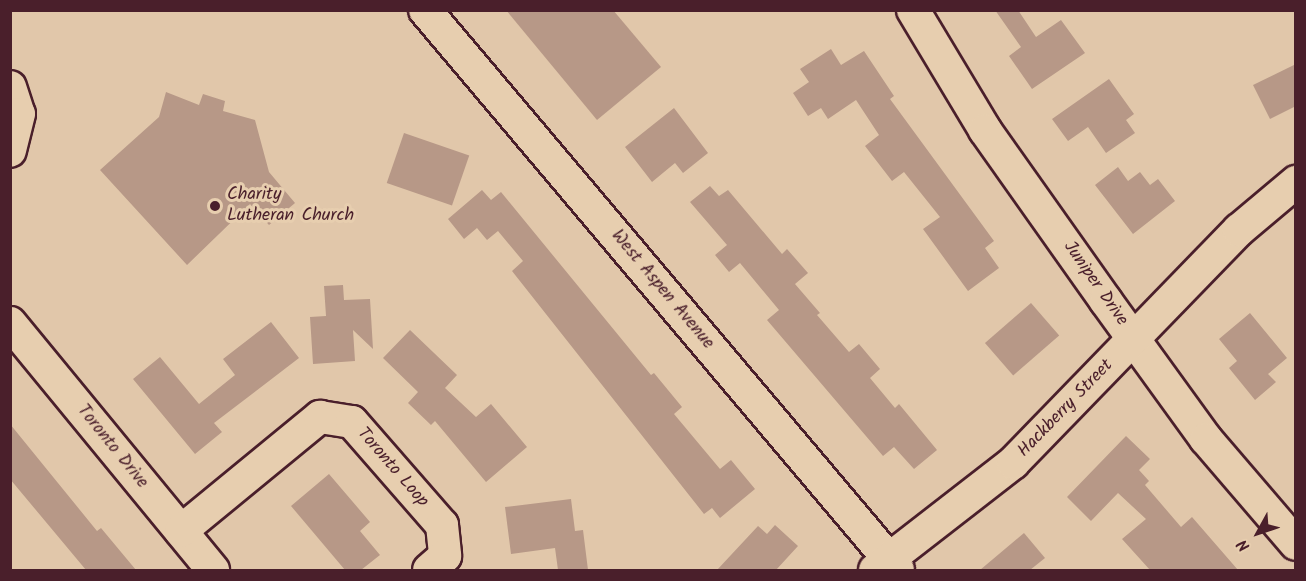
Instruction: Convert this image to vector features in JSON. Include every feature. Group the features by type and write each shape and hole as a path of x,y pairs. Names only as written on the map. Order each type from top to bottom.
{"street":[{"name":"West Aspen Avenue","path":"425,10 887,567"},
{"name":"Juniper Drive","path":"913,10 985,130 1134,339 1220,457 1296,544"},
{"path":"10,87 19,114 10,151"},
{"name":"Hackberry Street","path":"887,567 1013,463 1251,218 1296,182"},
{"name":"Toronto Drive","path":"10,323 213,570"},
{"name":"Toronto Loop","path":"181,531 320,417 352,422 442,525 445,556 429,570"}],"building":[{"path":"506,10 613,10 661,67 597,120"},
{"path":"995,10 1018,10 1036,37 1061,20 1085,53 1032,89 1009,56 1021,47"},
{"path":"831,49 841,65 864,51 894,96 890,99 994,241 985,248 999,268 968,291 923,229 940,217 904,172 892,181 865,146 879,135 856,100 828,119 821,108 808,116 793,93 809,82 800,69"},
{"path":"1296,64 1296,106 1270,119 1253,85"},
{"path":"1109,79 1134,114 1126,120 1135,133 1106,153 1088,127 1068,141 1052,119"},
{"path":"166,92 199,105 203,94 225,101 223,111 255,120 269,172 295,203 269,225 250,204 187,265 100,170 159,117"},
{"path":"674,108 708,153 683,173 675,163 652,182 625,147"},
{"path":"404,133 469,155 452,206 387,183"},
{"path":"1118,167 1128,181 1140,172 1150,185 1158,179 1175,201 1133,234 1095,185"},
{"path":"710,186 719,196 728,190 782,254 787,249 808,273 795,284 820,313 817,315 849,352 859,344 880,369 870,378 895,408 899,404 937,450 914,469 894,447 883,456 767,320 779,310 740,263 729,272 715,255 727,245 690,202"},
{"path":"482,190 491,200 501,192 651,375 654,373 682,407 674,414 720,469 731,460 755,489 720,518 712,508 704,514 512,271 523,261 498,231 487,240 477,228 464,239 448,219"},
{"path":"343,285 344,300 370,299 373,349 353,330 355,361 313,364 310,317 326,316 324,286"},
{"path":"1031,303 1059,335 1013,375 985,343"},
{"path":"1250,313 1287,358 1268,374 1276,382 1255,400 1229,368 1237,361 1219,339"},
{"path":"271,322 299,358 214,423 222,432 195,454 133,379 160,357 199,404 235,375 223,359"},
{"path":"410,330 457,375 445,388 476,417 491,404 527,447 486,482 435,421 431,425 408,403 418,392 383,358"},
{"path":"10,424 97,531 101,528 136,570 86,570 10,479"},
{"path":"1126,436 1150,459 1139,470 1149,481 1145,485 1181,527 1192,517 1238,570 1150,570 1122,539 1146,519 1118,493 1091,521 1067,497"},
{"path":"329,474 370,522 360,531 380,555 361,570 345,570 291,506"},
{"path":"571,499 575,531 583,530 588,570 558,570 555,548 511,554 505,507"},
{"path":"775,525 798,546 776,570 717,570 758,526 767,534"},
{"path":"1024,533 1045,558 1030,570 980,570"}],"place":[{"name":"Charity Lutheran Church","path":"215,206"}]}
